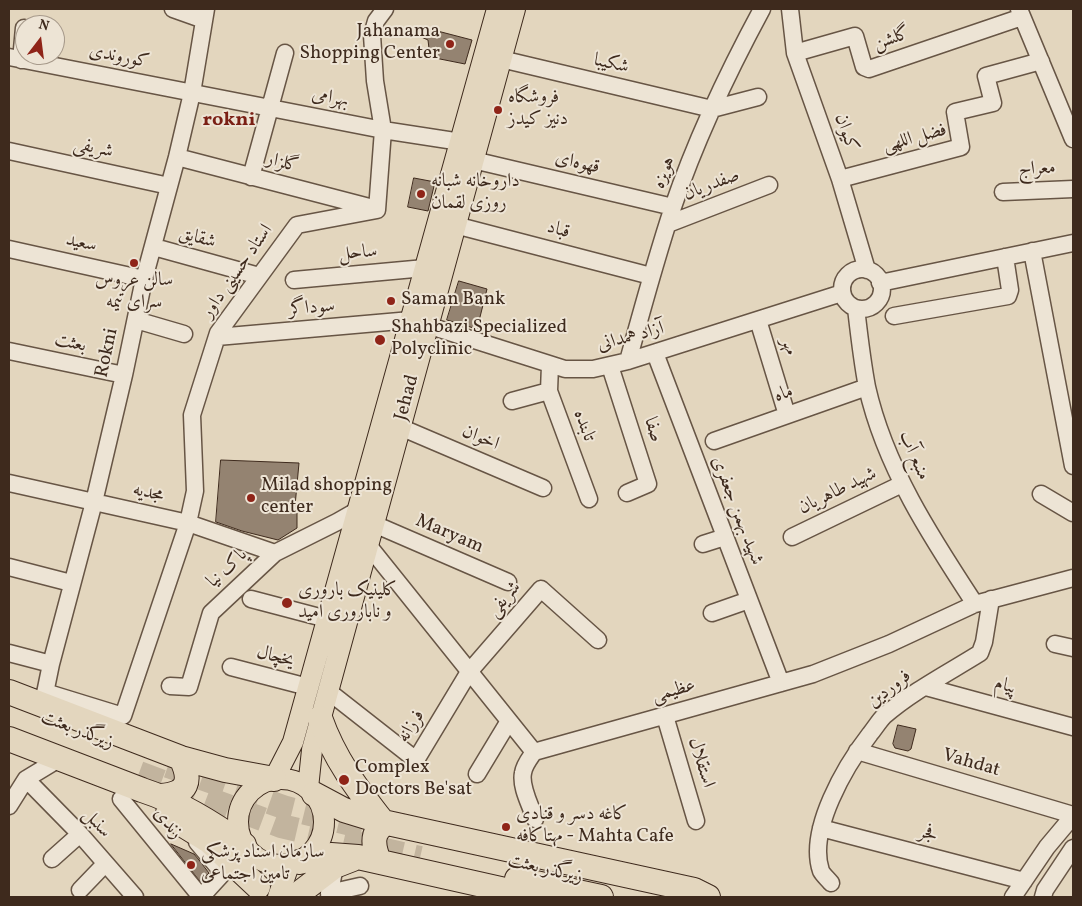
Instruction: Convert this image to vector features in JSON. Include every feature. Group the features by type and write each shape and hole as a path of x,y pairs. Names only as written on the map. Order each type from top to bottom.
{"highway":[{"path":"9,692 44,698 181,758 225,770 274,780"},
{"name":"زیرگذر بعثت","path":"9,705 142,783"},
{"path":"320,718 328,740 344,771 357,790 385,823"},
{"name":"زیرگذر بعثت","path":"9,722 142,783"},
{"path":"9,740 59,759 142,783 175,795 184,786 187,776 181,758"},
{"path":"142,783 183,825 209,842 264,894"},
{"path":"142,783 208,821 252,852"},
{"path":"311,791 344,810 385,823 694,890 708,897"},
{"path":"294,897 336,866 368,859 375,850 374,839 385,823"},
{"name":"زیرگذر بعثت","path":"601,897 421,850 668,897"},
{"path":"294,863 331,856 368,859 536,897"}],"main road":[{"name":"Jehad","path":"311,791 312,750 400,427 419,323 425,268 497,9"},
{"name":"Jehad","path":"274,780 292,742 358,510 419,323 456,225 515,9"},
{"path":"286,779 298,782 311,791 323,811 325,819 323,835 315,849 294,863 264,894 252,852 240,834 238,824 241,805 252,790 262,783 274,780 286,779"},
{"path":"252,852 274,865 294,863"}],"street":[{"path":"173,9 205,14"},
{"path":"377,210 383,130 375,80 372,35 376,21 385,9"},
{"name":"هویزه","path":"628,361 651,276 673,207 712,109 762,9"},
{"name":"کیوان","path":"790,9 795,53 840,179 867,270"},
{"path":"1021,13 1041,60 1066,102 1073,139"},
{"name":"گلشن","path":"795,53 855,36 864,67 869,70 1021,13"},
{"name":"Rokni","path":"44,698 51,664 94,502 144,279 177,157 192,93 205,14"},
{"path":"251,177 285,53"},
{"name":"شکیبا","path":"501,59 712,109"},
{"name":"فضل اللهی","path":"840,179 961,147 955,112 993,103 986,76 1041,60"},
{"name":"کوروندی","path":"46,65 192,93"},
{"name":"بهرامی","path":"192,93 383,130 461,142"},
{"path":"712,109 758,98"},
{"name":"شریفی","path":"9,152 169,186"},
{"name":"گلزار","path":"177,157 377,210"},
{"name":"قهوه‌ای","path":"473,160 673,207"},
{"name":"صفدریان","path":"668,224 769,186"},
{"name":"معراج","path":"1003,192 1073,189"},
{"name":"استاد حسینی داور","path":"44,698 123,716 188,523 195,491 192,415 218,333 297,224 377,210"},
{"name":"قباد","path":"456,225 651,276"},
{"path":"880,283 1073,243"},
{"name":"شقایق","path":"154,247 259,276"},
{"name":"سعید","path":"9,249 144,279"},
{"path":"1032,251 1073,466"},
{"path":"894,316 1008,296 1010,290 1005,258"},
{"name":"ساحل","path":"294,280 425,268"},
{"path":"867,270 878,277 880,283 881,295 874,305 862,309 856,308 847,302 842,293 844,280 854,271 867,270"},
{"name":"آزاد همدانی","path":"419,323 550,365 578,370 610,366 628,361 842,293"},
{"name":"منبع آب","path":"856,308 868,387 880,431 902,484 932,539 975,604"},
{"path":"136,320 184,334"},
{"name":"مهر","path":"758,320 788,415"},
{"name":"سوداگر","path":"217,337 419,323"},
{"name":"بعثت","path":"9,352 124,375"},
{"name":"شهید بهمن جعفری","path":"655,353 781,683"},
{"name":"تابنده","path":"550,365 548,391 589,499"},
{"name":"صفا","path":"610,366 648,484 627,493"},
{"name":"ماه","path":"714,440 868,387"},
{"path":"512,401 548,391"},
{"name":"اخوان","path":"400,427 543,488"},
{"name":"مجدیه","path":"9,483 188,523 275,553"},
{"name":"شهید طاهریان","path":"792,537 902,484"},
{"path":"1041,494 1073,512"},
{"name":"پاک نیا","path":"170,686 189,687 211,613 275,553 358,510"},
{"name":"Maryam","path":"374,524 508,582"},
{"path":"703,544 725,537"},
{"path":"368,545 534,752 522,774 535,819"},
{"path":"9,567 72,583"},
{"name":"عظیمی","path":"534,752 813,674 888,644 975,604 1073,578"},
{"name":"شریفی","path":"469,672 541,589 598,640"},
{"path":"251,599 327,619"},
{"name":"فروردین","path":"831,883 822,873 819,857 821,828 843,773 882,718 901,702 980,653 984,642 991,599"},
{"path":"712,612 749,600"},
{"path":"1055,644 1073,648"},
{"path":"9,653 51,664"},
{"name":"یخچال","path":"231,667 308,687"},
{"name":"فرزانه","path":"328,691 416,760 469,672"},
{"name":"پیام","path":"926,687 1073,727"},
{"name":"استقلال","path":"665,716 696,821"},
{"path":"477,774 509,721"},
{"name":"Vahdat","path":"857,751 1073,815"},
{"path":"9,806 26,779 59,759"},
{"name":"سنبل","path":"26,779 80,834 135,897"},
{"name":"زندی","path":"142,783 201,897"},
{"path":"1013,897 1047,847 1073,815"},
{"path":"183,825 223,873 201,897"},
{"name":"فجر","path":"821,828 1024,881"},
{"path":"52,859 80,834"},
{"path":"1043,897 1045,890 1073,848"},
{"path":"80,890 105,864"},
{"path":"336,866 329,895 360,886"}],"building":[{"name":"Jahanama Shopping Center","path":"422,27 472,40 465,64 430,57 428,40 419,36"},
{"name":"داروخانه شبانه روزی لقمان","path":"414,178 435,182 428,211 408,207"},
{"path":"459,281 487,289 477,329 447,320"},
{"name":"Milad shopping center","path":"221,460 299,463 295,506 297,506 297,528 278,540 216,522"},
{"path":"898,725 916,729 911,749 908,751 895,748 893,744"},
{"path":"171,844 194,854 199,860 209,873 201,882"}],"tunnel":[{"path":"168,766 286,808 375,830"},
{"path":"139,773 281,826 420,858"}],"place":[{"name":"Jahanama Shopping Center","path":"450,44"},
{"name":"فروشگاه دنیز کیدز","path":"498,110"},
{"name":"داروخانه شبانه روزی لقمان","path":"421,194"},
{"name":"سالن عروس سرای تیمه","path":"134,263"},
{"name":"Saman Bank","path":"391,301"},
{"name":"Shahbazi Specialized Polyclinic","path":"380,340"},
{"name":"Milad shopping center","path":"251,498"},
{"name":"کلینیک باروری و ناباروری امید","path":"287,603"},
{"name":"Complex Doctors Be'sat","path":"344,780"},
{"name":"کاغه دسر و قنادی مهتاکافه - Mahta Cafe","path":"506,827"},
{"name":"سازمان اسناد پزشکی تامین اجتماعی","path":"191,865"}],"district":[{"name":"rokni","path":"229,121"}]}
